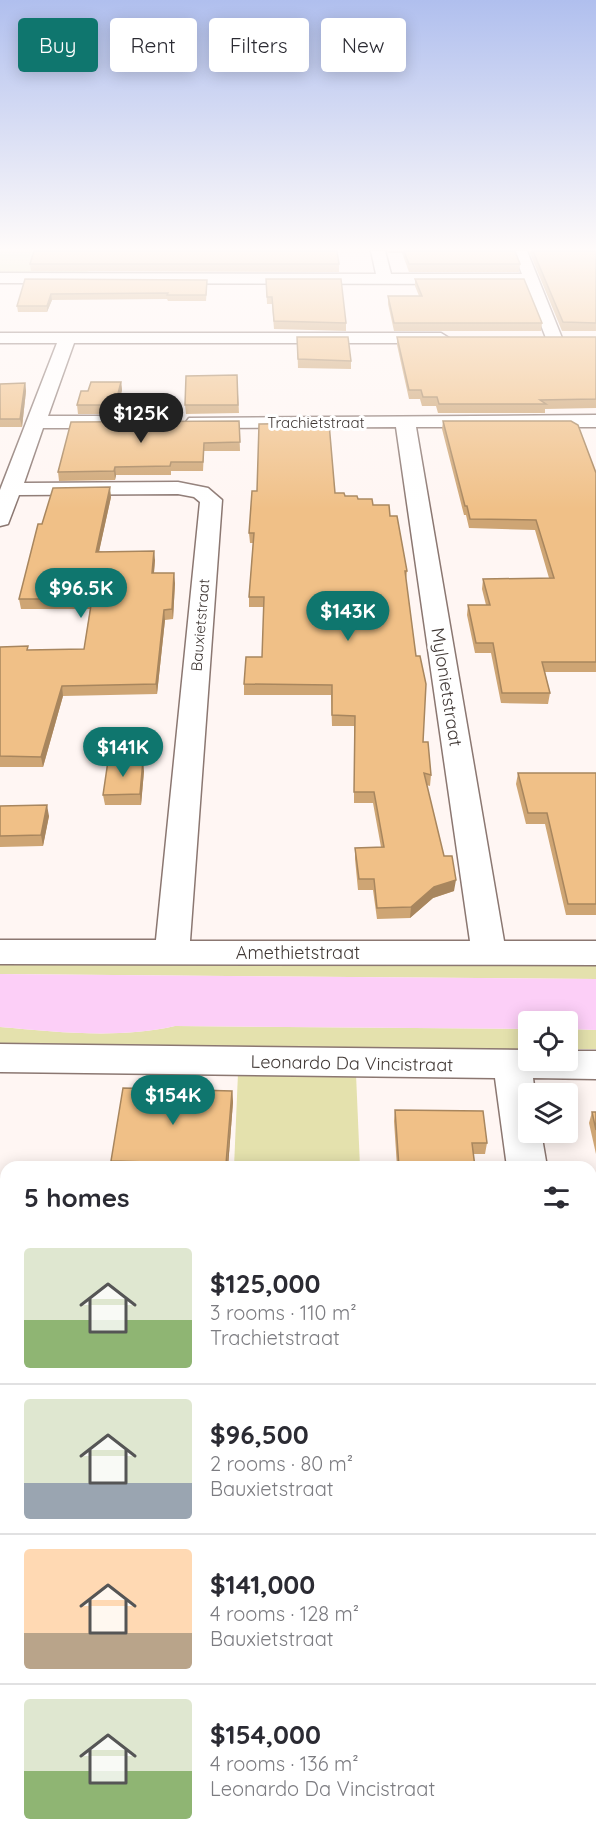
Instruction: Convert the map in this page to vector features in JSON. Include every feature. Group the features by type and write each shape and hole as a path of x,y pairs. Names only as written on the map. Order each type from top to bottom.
{"street":[{"path":"0,338 459,338"},
{"path":"0,519 67,338"},
{"path":"530,338 575,338"},
{"path":"591,421 596,443"},
{"name":"Trachietstraat","path":"179,422 591,421"},
{"path":"36,422 131,422"},
{"name":"Mylonietstraat","path":"405,422 489,953"},
{"name":"Bauxietstraat","path":"11,489 178,489 201,492 211,500 172,952"},
{"name":"Amethietstraat","path":"0,952 596,953"},
{"name":"Leonardo Da Vincistraat","path":"0,1058 596,1065"},
{"path":"512,1065 526,1161"}],"shaded area":[{"path":"0,960 596,964 596,979 0,974"},
{"path":"0,974 596,979 596,1030 578,1029 578,1011 518,1011 518,1029 175,1026 110,1033 0,1027"},
{"path":"175,1026 518,1029 518,1049 0,1046 0,1027 110,1033"},
{"path":"578,1029 596,1030 596,1049 578,1049"},
{"path":"238,1073 356,1074 360,1161 234,1161"}],"building":[{"path":"297,337 348,337 351,361 298,359"},
{"path":"397,337 596,337 596,399 540,400 546,404 439,404 437,397 423,397 421,390 409,390"},
{"path":"237,375 238,405 185,405 186,376"},
{"path":"91,382 121,382 115,405 77,405 81,391 88,391"},
{"path":"25,383 20,419 0,419 0,384"},
{"path":"239,421 240,442 204,443 203,462 171,462 170,466 115,467 114,471 58,472 71,422"},
{"path":"443,421 571,421 578,425 596,473 596,662 542,662 550,693 502,693 493,643 476,643 468,605 490,605 483,579 554,578 536,520 470,519"},
{"path":"329,423 335,493 357,496 358,499 372,499 373,505 389,505 390,516 397,516 407,571 405,571 416,656 420,656 426,684 423,742 428,742 431,775 424,773 444,856 452,856 456,880 434,887 411,907 377,908 374,879 359,879 355,848 384,847 374,792 354,792 355,716 332,715 332,685 244,684 246,657 262,657 264,597 249,597 254,533 249,533 252,491 257,491 259,424"},
{"path":"110,487 96,552 154,551 152,573 174,573 172,609 164,610 156,684 62,686 41,757 0,756 0,647 28,646 27,650 84,649 92,599 19,599 38,524 42,524 53,488"},
{"path":"143,760 140,794 103,795 108,761"},
{"path":"518,773 596,773 596,904 568,904 547,813 528,813"},
{"path":"47,805 41,835 0,836 0,806"},
{"path":"123,1088 232,1091 226,1161 111,1161"},
{"path":"395,1110 483,1111 487,1143 472,1143 474,1161 399,1161"},
{"path":"592,1112 596,1112 596,1130"}]}
